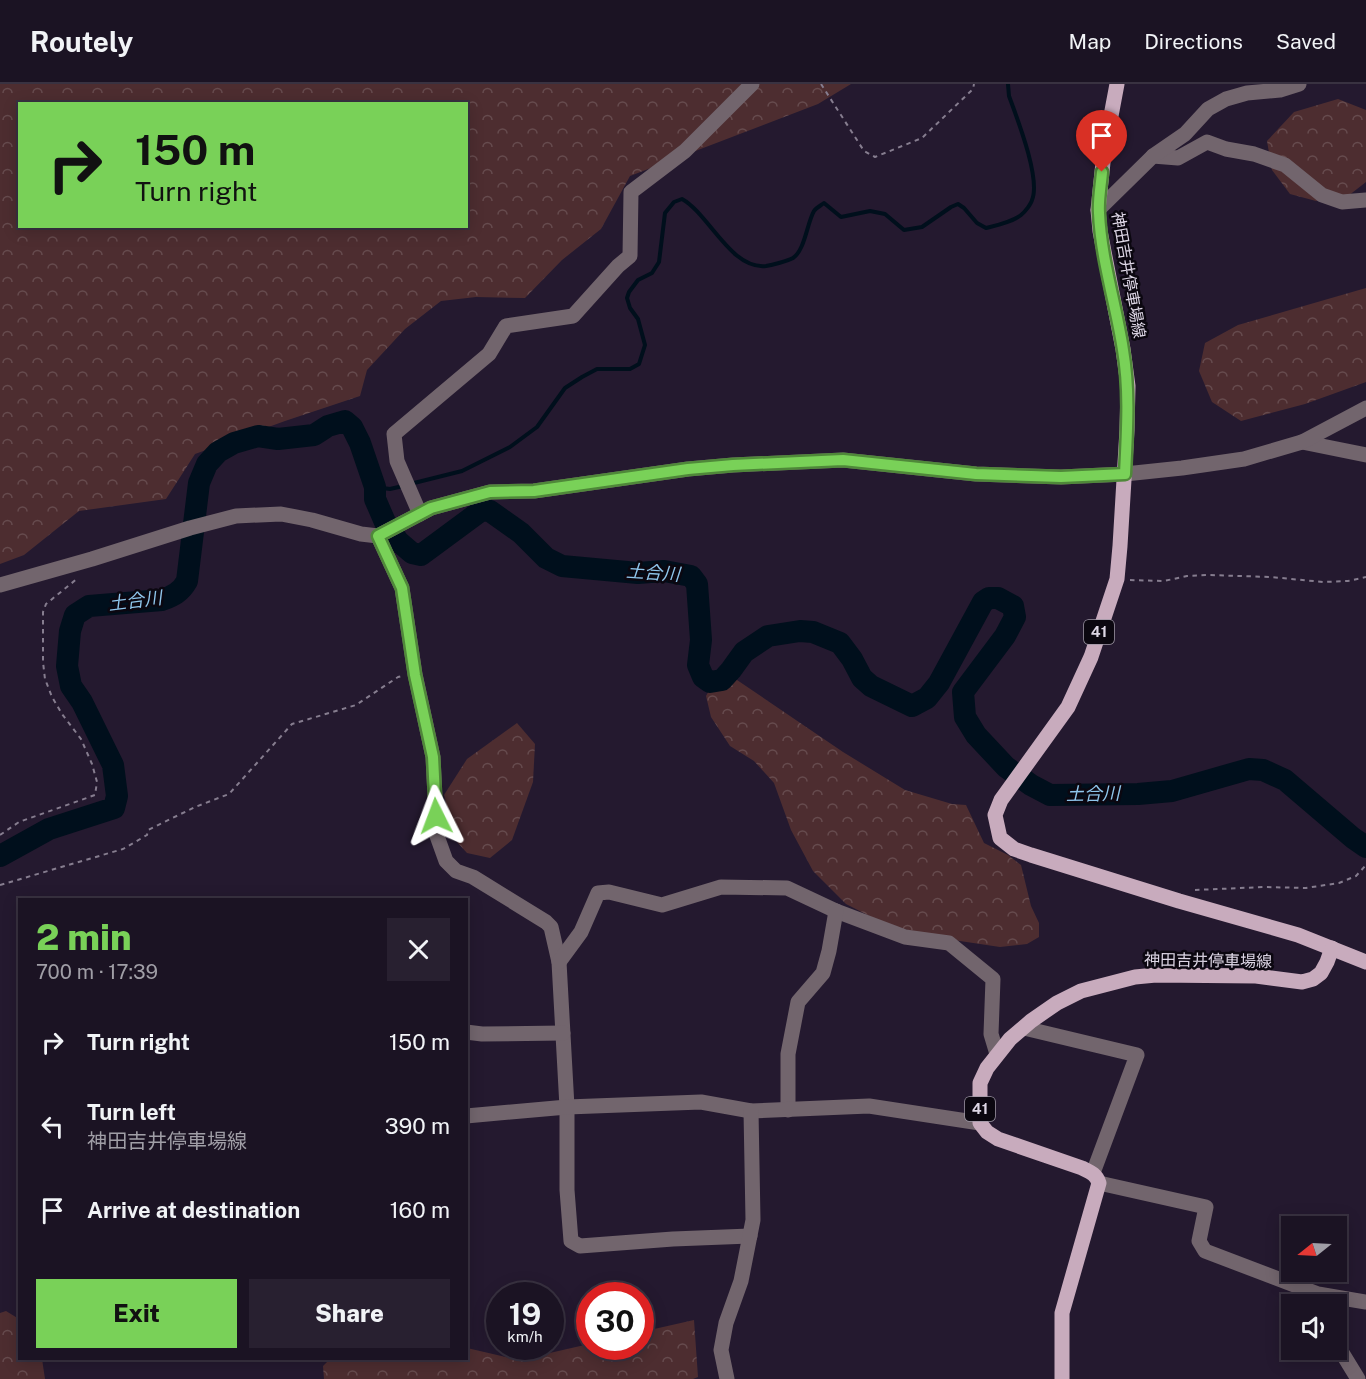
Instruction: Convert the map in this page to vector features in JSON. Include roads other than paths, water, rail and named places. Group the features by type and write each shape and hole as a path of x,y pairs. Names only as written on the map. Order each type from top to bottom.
{"main road":[{"name":"神田吉井停車場線","path":"1117,84 1104,153 1098,210 1128,386 1128,430 1117,579 1090,657 1068,707 1001,800 995,815 1000,838 1014,849 1031,855 1298,935 1366,962"},
{"name":"神田吉井停車場線","path":"980,1123 980,1083 997,1054 1010,1039 1057,1003 1081,991 1135,977 1156,975 1256,976 1302,982 1313,979 1321,973 1332,948"},
{"name":"41","path":"980,1123 987,1132 998,1139 1082,1168 1096,1178"},
{"path":"1062,1379 1062,1313 1096,1178"}],"street":[{"path":"420,514 397,461 394,434 489,354 506,326 573,316 618,266 630,256 632,192 685,151 752,84"},
{"path":"1098,210 1153,156 1185,134 1208,109 1226,99 1247,93 1280,90 1299,84"},
{"path":"1153,156 1178,158 1207,142 1285,165 1322,195 1342,202 1366,200"},
{"path":"0,585 236,516 281,514 361,534 378,536 431,508 490,492 534,491 688,469 733,465 843,460 976,474 1061,477 1125,474 1244,459 1302,442 1366,408"},
{"path":"1302,442 1366,455"},
{"path":"378,536 402,588 415,675 433,757 437,836 446,861 456,871 473,877 546,921 551,927 559,962 567,1107 567,1190 572,1241 580,1246 750,1236"},
{"path":"559,962 581,932 598,893 609,892 662,905 720,887 787,888 836,911 905,937 949,943 993,978 991,1034 997,1054"},
{"path":"788,1110 788,1054 798,1002 823,973 836,911"},
{"path":"1024,1028 1137,1055 1096,1178 1206,1207 1199,1241 1205,1251 1306,1294"},
{"path":"468,1032 563,1033"},
{"path":"468,1116 567,1107 701,1102 752,1111 869,1106 980,1123"},
{"path":"727,1379 721,1350 726,1323 741,1281 753,1220 752,1111"},
{"path":"1347,1301 1366,1302"},
{"path":"1346,1360 1358,1379"}],"waterway":[{"path":"410,484 462,471 510,447 537,427 565,388 597,369 630,369 639,364 645,345 638,319 630,308 627,298 638,280 652,273 659,262 665,213 674,202 682,199 692,206 731,251 742,259 753,265 766,266 788,260 797,254 814,211 824,203 841,217 870,211 885,214 904,230 922,227 958,204 977,223 986,228 1017,217 1031,202 1034,190 1031,164 1009,96 1008,84"},
{"name":"土合川","path":"0,856 49,829 114,808 117,796 113,765 82,702 71,686 67,666 70,631 75,615 89,606 162,600 182,588 187,581 199,483 207,464 218,452 234,443 258,436 278,439 314,435 328,426 345,421 352,427 360,443 375,487 375,499 385,522 398,541 412,553 421,555 482,510 490,511 521,533 546,558 562,566 638,573 664,571 691,576 697,584 701,640 698,665 703,677 710,682 722,680 744,652 768,636 800,631 813,632 840,643 862,678 871,686 912,706 927,698 939,683 983,602 989,598 998,598 1013,606 1015,617 1005,636 963,692 965,717 976,735 1006,767 1031,785 1050,795 1138,794 1172,791 1249,769 1263,770 1285,780 1366,847"},
{"path":"375,487 390,489 403,486"}]}
